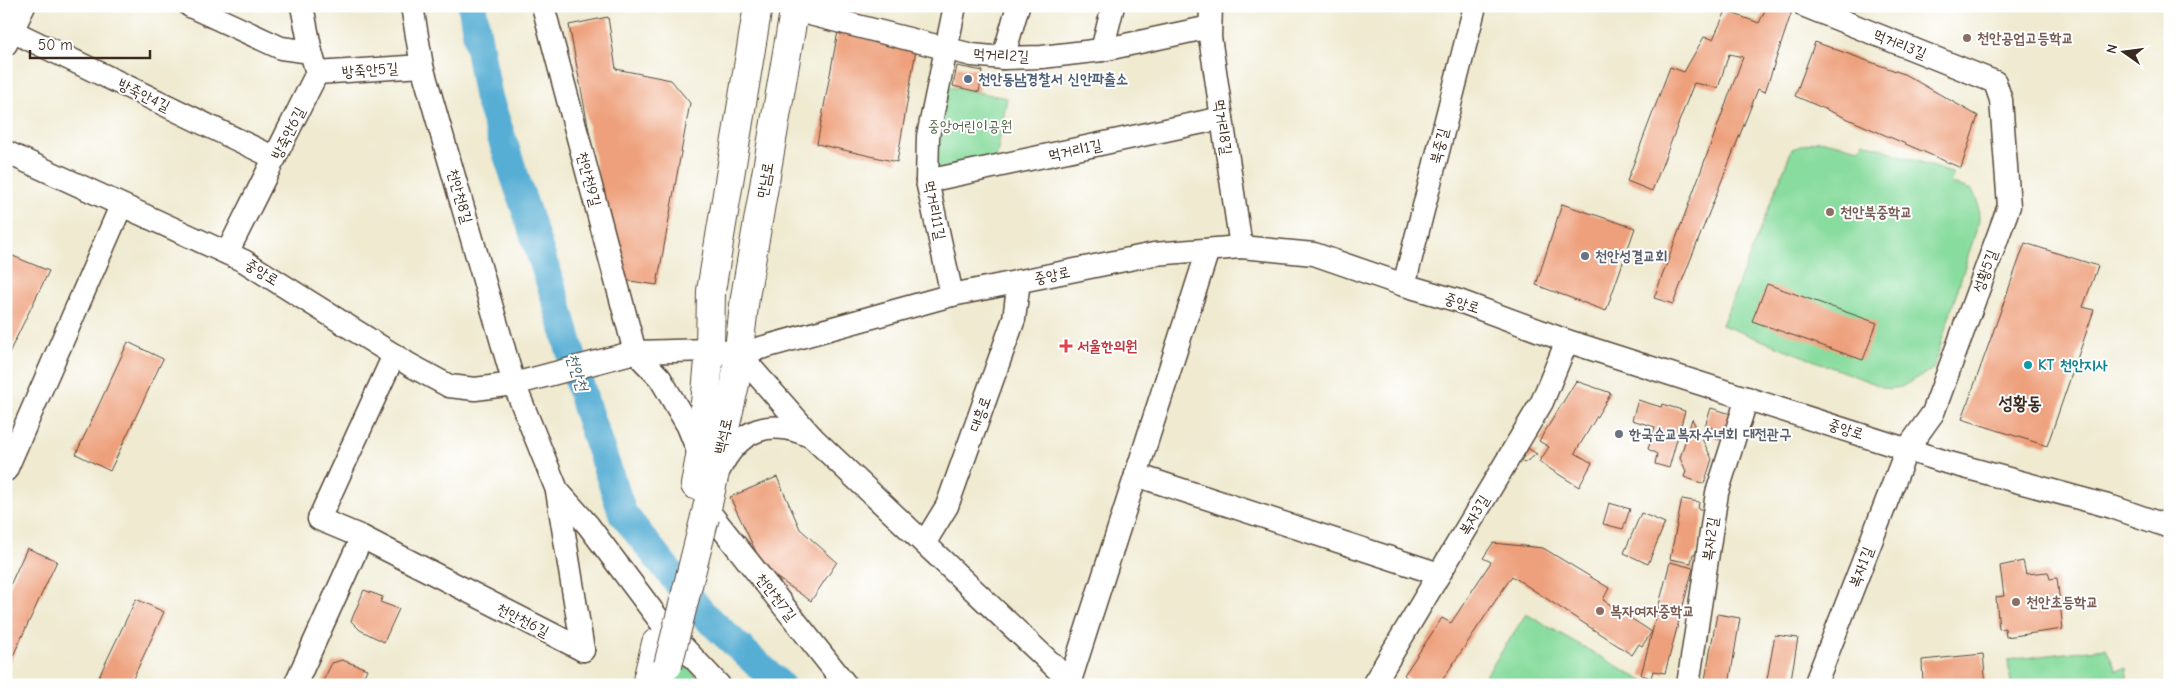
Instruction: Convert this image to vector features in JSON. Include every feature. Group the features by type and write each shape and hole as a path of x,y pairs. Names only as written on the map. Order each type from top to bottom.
{"main road":[{"path":"710,350 711,291 758,6"},
{"name":"만남로","path":"739,354 745,297 794,8"},
{"path":"722,221 726,234 737,243 743,243 749,239 757,226"},
{"name":"백석로","path":"701,508 700,457 710,350"},
{"name":"백석로","path":"701,508 713,482 739,354"},
{"path":"646,685 662,664 701,508"}],"street":[{"path":"9,38 24,6"},
{"name":"방죽안5길","path":"190,6 314,63 422,66"},
{"path":"302,6 314,63"},
{"name":"천안천8길","path":"412,6 422,66 524,382"},
{"name":"천안천9길","path":"543,6 636,352"},
{"name":"먹거리11길","path":"952,295 927,182 928,136 955,6"},
{"path":"1003,58 1018,6"},
{"path":"1102,50 1114,6"},
{"name":"북중길","path":"1404,285 1475,6"},
{"name":"먹거리3길","path":"1805,6 1995,82"},
{"name":"먹거리2길","path":"794,8 972,55 1003,58 1042,57 1102,50 1211,17"},
{"name":"먹거리8길","path":"1211,17 1222,118 1241,247"},
{"name":"방죽안4길","path":"9,38 275,158"},
{"name":"방죽안6길","path":"228,253 275,158 314,63"},
{"name":"성황5길","path":"1907,449 1933,413 2009,206 2001,100 1995,82"},
{"name":"먹거리1길","path":"927,182 1222,118"},
{"name":"중앙로","path":"6,152 244,261 394,355 449,386 475,388 524,382 636,352"},
{"path":"6,470 121,206"},
{"name":"중앙로","path":"739,354 952,295 1154,254 1241,247 1314,254 1404,285 1460,301 1567,341 1946,462 2112,507 2170,527"},
{"path":"636,352 710,350 739,354 813,438 1072,683 1208,250"},
{"name":"대흥로","path":"925,542 947,506 1014,319 1020,281"},
{"name":"복자3길","path":"1374,685 1438,574 1542,402 1567,341"},
{"path":"636,352 660,378 688,426 700,457"},
{"name":"천안천6길","path":"394,355 319,519 362,537 583,650 557,490 524,382"},
{"name":"복자2길","path":"1688,685 1717,493 1747,398"},
{"path":"713,482 727,454 739,440 764,428 782,427 800,431 813,438"},
{"name":"복자1길","path":"1815,685 1907,449"},
{"path":"1136,476 1438,574"},
{"name":"천안천6길","path":"557,490 588,525 666,629 719,685"},
{"name":"천안천7길","path":"701,508 846,685"},
{"path":"295,685 362,537"}],"green space":[{"name":"중앙어린이공원","path":"946,86 1007,98 996,160 937,173 934,155"},
{"path":"1819,140 1859,149 1863,142 1954,174 1950,183 1972,190 1978,201 1979,221 1933,369 1901,387 1888,389 1722,325 1792,149"},
{"path":"1526,614 1650,685 1480,685"},
{"path":"2106,648 2116,670 2126,668 2128,685 2011,685 2008,660"},
{"path":"681,660 705,685 671,685 677,662"}],"building":[{"path":"1767,6 1792,11 1765,92 1758,89 1673,304 1654,298 1743,57 1729,54 1718,88 1694,83 1652,191 1627,181 1670,67 1684,72 1704,37 1713,39 1726,11 1759,23"},
{"path":"608,17 616,69 671,80 690,103 657,285 617,279 569,25"},
{"path":"838,31 916,50 897,162 817,144"},
{"path":"1815,42 1904,74 1978,116 1961,168 1795,96"},
{"name":"천안동남경찰서 신안파출소","path":"957,66 983,71 979,92 953,86"},
{"name":"천안성결교회","path":"1562,204 1635,228 1606,311 1536,285"},
{"name":"KT 천안지사","path":"2025,243 2098,266 2083,307 2094,310 2047,446 1962,419"},
{"path":"8,254 49,271 6,359 6,258"},
{"path":"1767,284 1877,323 1863,360 1752,321"},
{"path":"128,342 163,359 110,471 76,454"},
{"path":"1576,381 1611,393 1575,453 1592,463 1579,487 1539,462 1549,447 1539,441"},
{"path":"1638,400 1661,407 1662,404 1685,411 1669,468 1655,464 1657,454 1648,449 1655,427 1632,420"},
{"path":"1711,408 1731,414 1724,440 1714,438 1716,429 1705,426"},
{"path":"1692,419 1712,459 1704,484 1684,477 1686,471 1680,458"},
{"path":"1524,446 1537,454 1524,463 1517,459"},
{"path":"777,477 800,529 837,562 811,601 764,569 730,497"},
{"path":"1682,499 1699,502 1698,509 1704,509 1696,554 1693,554 1691,563 1670,559"},
{"path":"1609,503 1630,509 1623,529 1603,524"},
{"path":"1641,513 1665,523 1648,564 1624,553"},
{"path":"1493,543 1543,548 1609,588 1603,600 1652,632 1642,646 1639,644 1632,655 1512,576 1439,685 1410,685 1412,682 1404,675 1442,618 1451,623 1491,562 1483,558"},
{"path":"27,548 57,561 6,671 6,594"},
{"path":"2023,561 2026,574 2048,572 2050,579 2057,578 2063,629 2006,637 2005,628 1999,629 1996,597 2004,596 2000,566"},
{"path":"1670,562 1693,568 1665,673 1653,671 1651,678 1641,675"},
{"path":"364,590 383,597 380,602 399,609 384,642 360,630 351,621"},
{"path":"136,599 164,612 130,685 95,685"},
{"path":"1717,614 1740,618 1729,685 1704,685"},
{"path":"1775,635 1798,638 1790,685 1766,685"},
{"path":"1983,654 1986,685 1923,685 1922,660"},
{"path":"342,660 367,669 360,685 321,685 332,663"}],"waterway":[{"name":"천안천","path":"472,6 488,97 556,300 586,407 623,514 702,613 780,685"}],"place":[{"name":"천안공업고등학교","path":"1967,38"},
{"name":"천안동남경찰서 신안파출소","path":"968,79"},
{"name":"천안북중학교","path":"1830,212"},
{"name":"천안성결교회","path":"1585,256"},
{"name":"서울한의원","path":"1066,346"},
{"name":"KT 천안지사","path":"2028,365"},
{"name":"한국순교복자수녀회 대전관구","path":"1619,434"},
{"name":"천안초등학교","path":"2016,602"},
{"name":"복자여자중학교","path":"1600,611"}],"district":[{"name":"성황동","path":"2020,403"}]}
